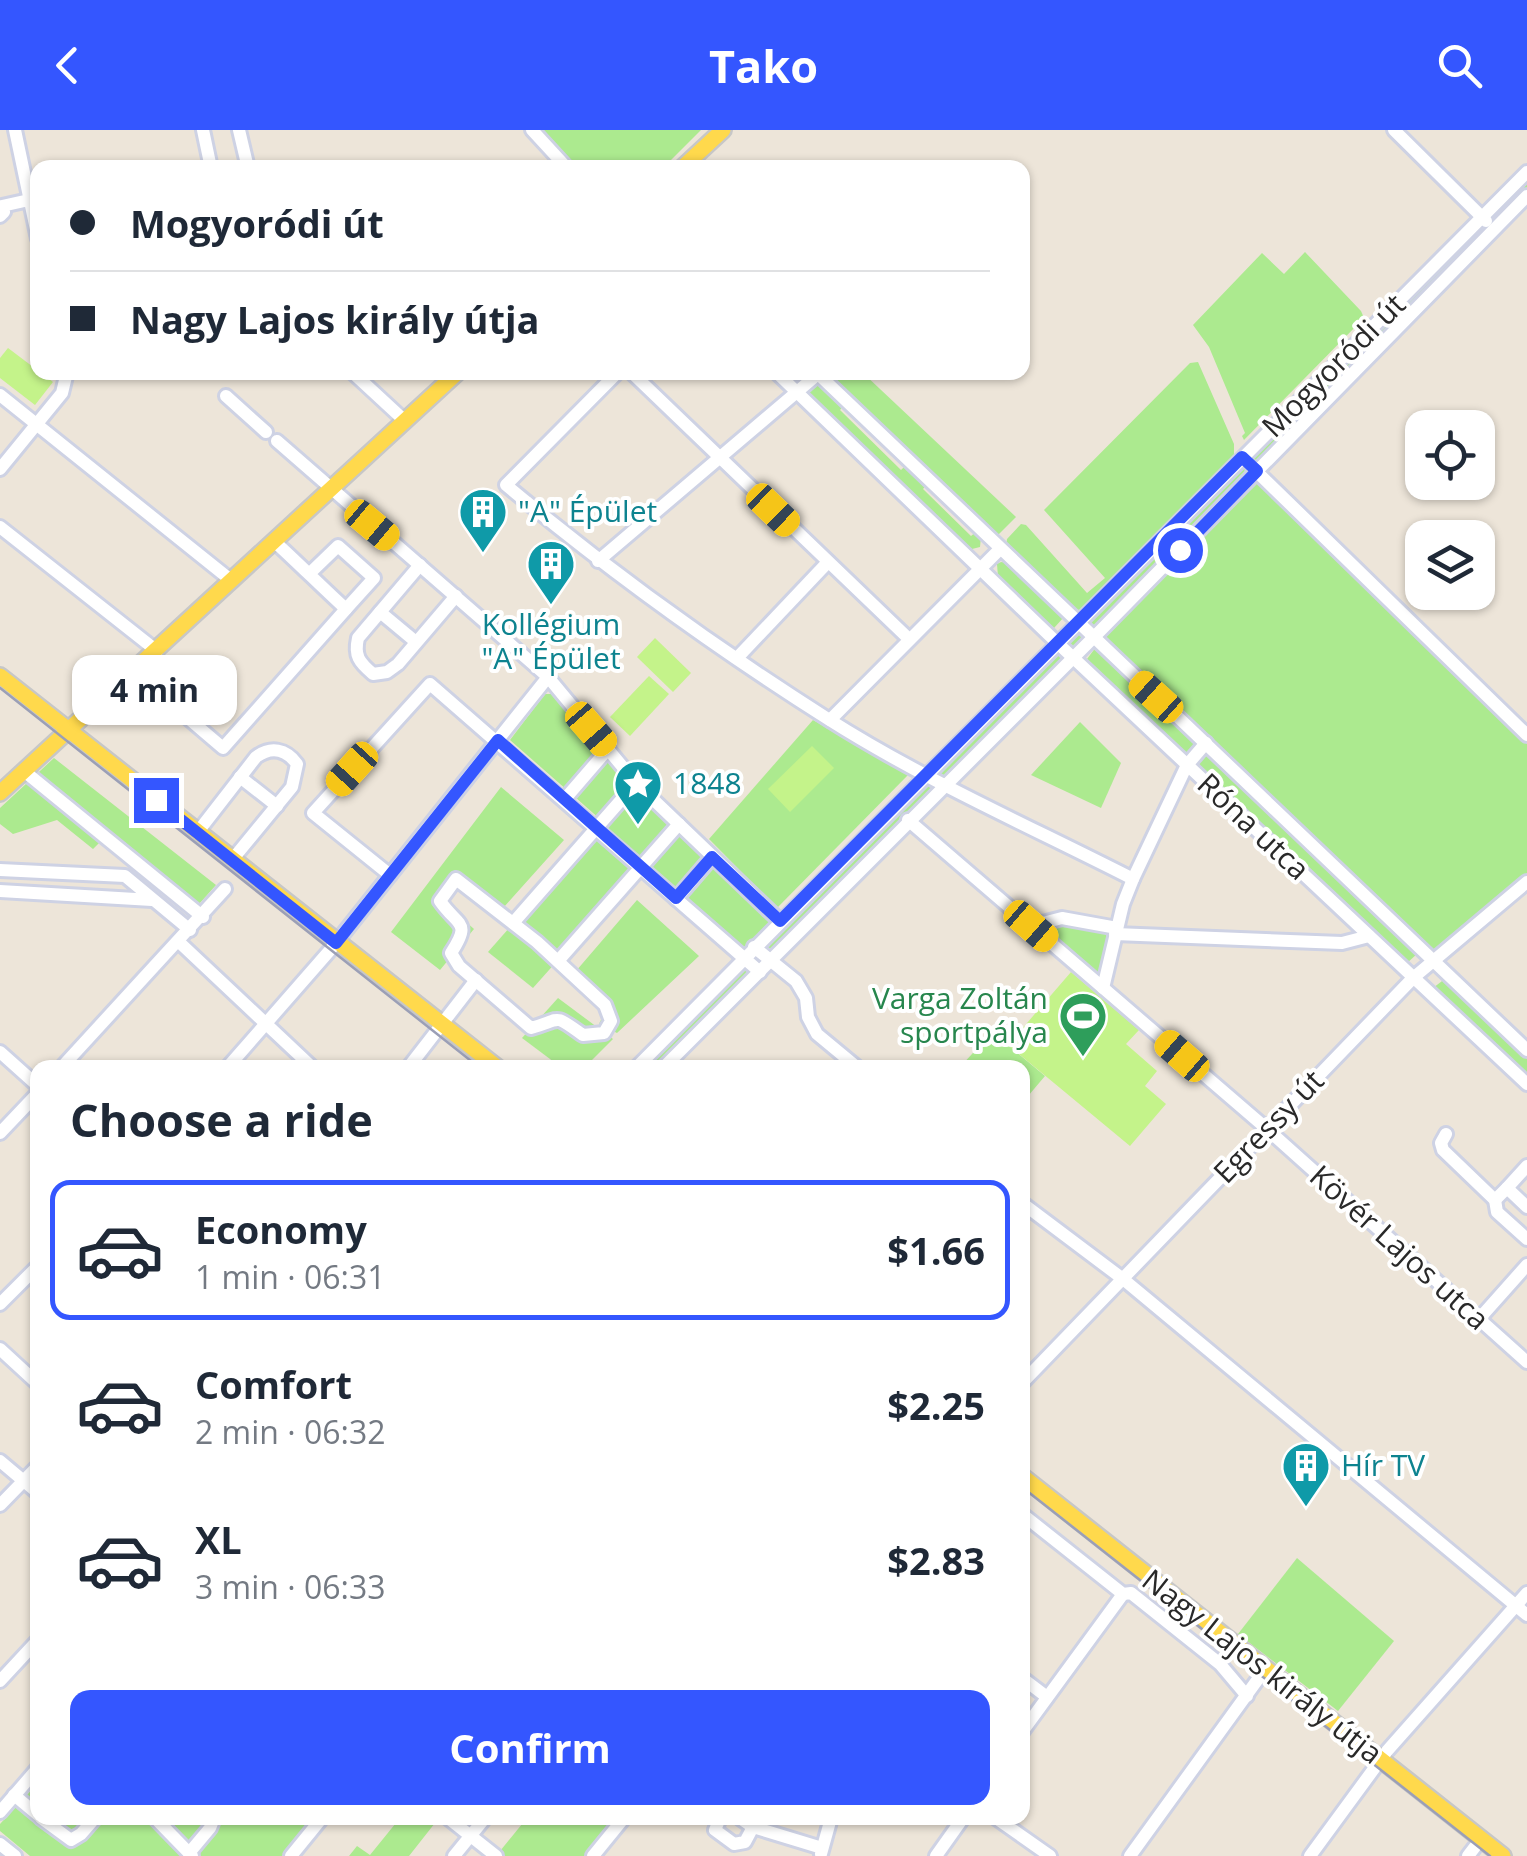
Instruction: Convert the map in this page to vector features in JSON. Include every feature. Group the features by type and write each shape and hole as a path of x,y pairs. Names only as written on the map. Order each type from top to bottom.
{"main road":[{"path":"691,160 723,130"},
{"path":"0,793 449,380"},
{"path":"0,676 488,1060"},
{"name":"Nagy Lajos király útja","path":"1030,1482 1503,1856"}],"street":[{"path":"15,130 30,204"},
{"path":"203,130 209,160"},
{"path":"239,130 246,160"},
{"path":"532,130 559,160"},
{"path":"1394,130 1494,230"},
{"name":"Mogyoródi út","path":"644,1060 1527,172"},
{"name":"Mogyoródi út","path":"671,1060 1527,196"},
{"path":"1,206 29,200"},
{"path":"0,468 62,393 65,380"},
{"path":"360,380 404,421"},
{"path":"610,380 506,486 598,561 830,720 945,784 1133,879"},
{"path":"639,380 910,639"},
{"name":"Róna utca","path":"784,380 1527,1084"},
{"path":"598,561 809,380"},
{"name":"Róna utca","path":"824,380 1527,1050"},
{"path":"0,395 232,580"},
{"path":"226,396 548,677 636,783 780,921"},
{"path":"1242,457 1527,735"},
{"path":"0,527 156,651"},
{"path":"275,542 346,609"},
{"path":"134,672 224,748 374,578 338,546 309,574"},
{"path":"830,720 1000,549"},
{"path":"738,657 828,562"},
{"path":"420,565 358,638 355,651 359,662 373,674 387,672 456,596"},
{"path":"380,612 416,642"},
{"path":"234,1060 336,943 548,677"},
{"path":"390,875 313,813 430,684 760,972"},
{"path":"1103,988 1133,879 1187,765 1206,743"},
{"path":"564,800 608,749"},
{"path":"197,833 263,752 281,750 290,755 297,764 295,781 232,860"},
{"path":"24,771 202,916"},
{"path":"240,777 277,806"},
{"path":"513,923 636,783"},
{"name":"Kövér Lajos utca","path":"908,820 1268,1128 1527,1362"},
{"path":"558,961 678,824"},
{"path":"125,854 118,868 124,876 190,930"},
{"path":"676,898 712,857"},
{"path":"0,870 124,876"},
{"path":"461,880 558,961 608,1008 610,1021 604,1033 583,1035 560,1018 549,1018 531,1028 459,966 451,953 463,936 463,928 440,901 452,881 461,880"},
{"name":"Egressy út","path":"1030,1375 1413,978 1527,882"},
{"path":"69,1060 226,889"},
{"path":"0,891 154,900"},
{"path":"1031,926 1062,918 1116,931 1342,943 1369,936"},
{"path":"180,942 304,1060"},
{"path":"754,947 802,988 808,1017 818,1034 849,1060"},
{"path":"414,1060 476,980"},
{"path":"0,1052 30,1081"},
{"path":"0,1133 30,1098"},
{"path":"1446,1134 1440,1143 1443,1150 1495,1200 1497,1212 1527,1239"},
{"path":"1495,1200 1527,1166"},
{"path":"1506,1188 1527,1206"},
{"path":"1030,1209 1123,1279 1522,1610"},
{"path":"1479,1320 1527,1264"},
{"path":"0,1304 30,1276"},
{"path":"0,1350 30,1377"},
{"path":"0,1462 30,1487"},
{"path":"0,1505 30,1474"},
{"name":"Nagy Lajos király útja","path":"1030,1520 1123,1594 1131,1592 1220,1664 1246,1696"},
{"path":"1310,1856 1381,1758 1522,1610 1527,1593"},
{"path":"1030,1721 1123,1594"},
{"path":"0,1681 30,1649"},
{"path":"1130,1856 1266,1668"},
{"path":"1030,1684 1047,1697"},
{"path":"0,1812 30,1777"},
{"path":"14,1795 30,1808"},
{"path":"50,1825 68,1839 76,1839 89,1825"},
{"path":"55,1829 59,1825"},
{"path":"162,1825 190,1855 211,1825"},
{"path":"290,1856 316,1825"},
{"path":"457,1825 496,1856"},
{"path":"454,1856 478,1825"},
{"path":"593,1856 618,1825"},
{"path":"716,1825 714,1830 734,1844 745,1842 753,1827"},
{"path":"750,1825 821,1852 830,1825"},
{"path":"936,1856 958,1825"},
{"path":"1006,1825 1050,1856"},
{"path":"1468,1856 1481,1838"},
{"path":"0,1844 15,1856"}],"green space":[{"path":"541,130 701,130 671,160 569,160"},
{"path":"1527,172 1527,196 1257,471 1527,735 1527,882 1434,960 1092,639 670,1060 644,1060"},
{"path":"1305,252 1364,318 1244,440 1245,433 1209,347 1193,325 1262,253 1284,274"},
{"path":"8,348 30,365 30,380 53,382 35,405 0,378 0,358"},
{"path":"1198,362 1234,444 1234,457 1091,604 1080,610 1071,609 1006,546 1007,539 1021,524 1026,525 1087,593 1105,578 1044,510 1190,363"},
{"path":"793,380 821,380 846,403 840,410 901,470 908,463 928,483 923,489 971,536 976,532 981,537 980,547 972,549"},
{"path":"831,380 870,380 1016,517 996,537"},
{"path":"1009,563 1064,617 1054,628 998,577 997,564"},
{"path":"655,638 691,673 673,692 637,657"},
{"path":"1096,647 1418,953 1406,964 1087,659"},
{"path":"649,676 669,694 630,736 610,717"},
{"path":"545,694 553,694 631,786 601,820 510,740"},
{"path":"813,720 909,774 777,908 709,839"},
{"path":"1080,722 1121,763 1101,808 1031,775"},
{"path":"812,746 834,768 790,812 768,789"},
{"path":"54,758 216,885 191,913 102,840 93,849 57,820 13,834 0,824 0,808"},
{"path":"636,783 679,824 533,988 488,952"},
{"path":"501,787 564,840 504,907 457,880 447,905 474,929 440,970 391,932"},
{"path":"679,827 776,920 743,954 644,867"},
{"path":"637,900 699,956 617,1033 599,1024 610,1001 576,971"},
{"path":"1064,922 1111,933 1101,979 1038,928"},
{"name":"Varga Zoltán sportpálya","path":"1071,972 1139,1030 1126,1044 1157,1071 1145,1086 1166,1104 1130,1146 1008,1045"},
{"path":"1446,978 1527,1056 1527,1077 1433,988"},
{"path":"558,998 613,1039 592,1060 551,1060 522,1038"},
{"path":"995,1029 1026,1060 966,1060"},
{"path":"1030,1063 1045,1076 1030,1094"},
{"path":"1297,1558 1394,1641 1338,1711 1238,1634"},
{"path":"30,1792 30,1825 316,1825 291,1856 30,1856 0,1831 0,1824"},
{"path":"394,1825 433,1825 409,1856 349,1856 357,1846 370,1855"},
{"path":"521,1825 618,1825 593,1856 496,1856"}],"tram line":[{"path":"0,688 470,1060"},
{"path":"1030,1493 1490,1856"}],"place":[{"name":"\"A\" Épület","path":"483,554"},
{"name":"Kollégium \"A\" Épület","path":"551,606"},
{"name":"1848","path":"638,826"},
{"name":"Varga Zoltán sportpálya","path":"1083,1058"},
{"name":"Hír TV","path":"1306,1508"}],"route":[{"path":"156,800 336,943 498,740 676,898 712,857 780,921 1242,457 1257,471 1180,550"}]}
